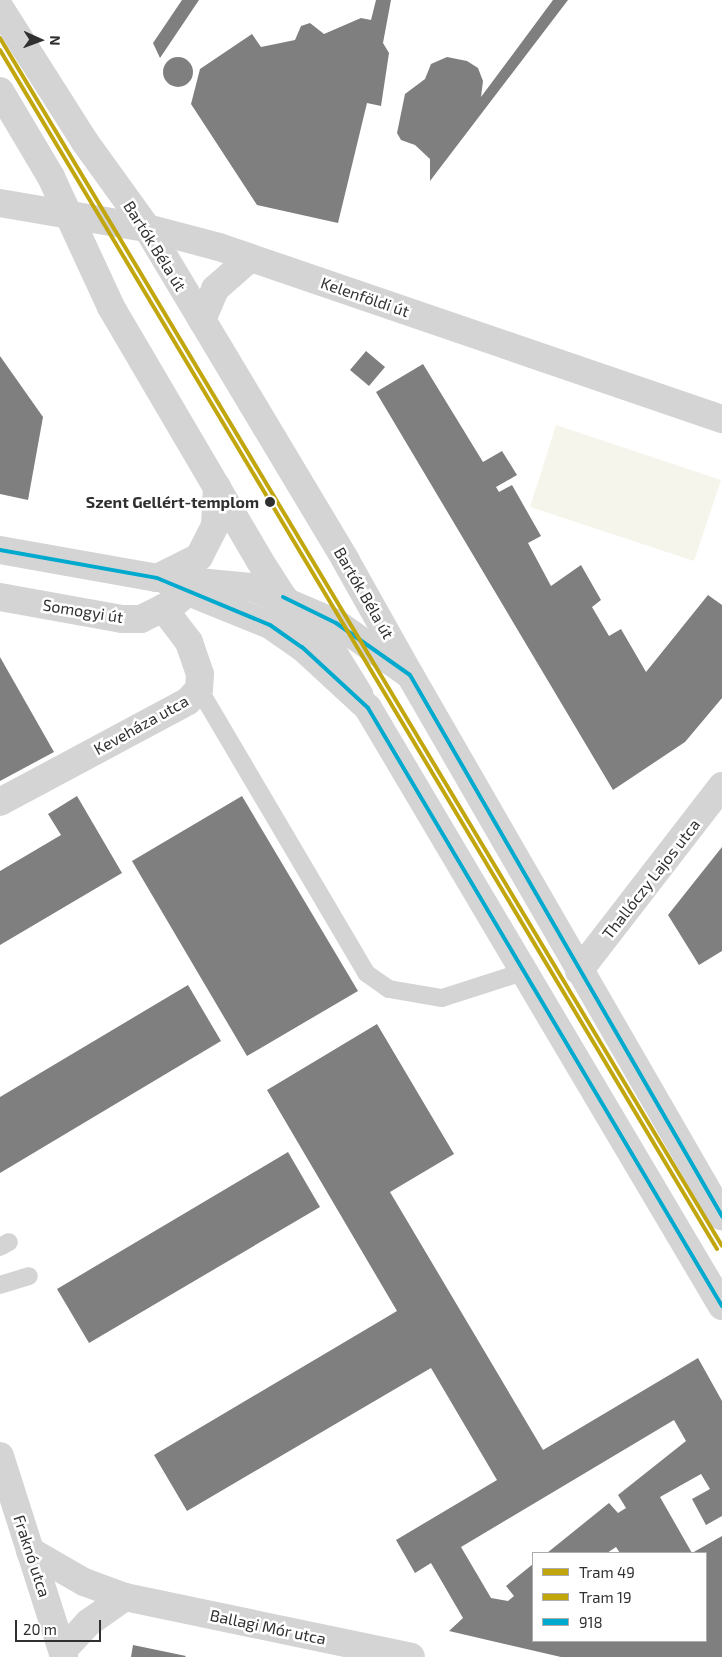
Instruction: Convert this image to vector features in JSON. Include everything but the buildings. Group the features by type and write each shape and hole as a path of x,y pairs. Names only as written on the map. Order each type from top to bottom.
{"street":[{"name":"Bartók Béla út","path":"0,8 85,142 147,228 346,560 579,971 722,1216"},
{"path":"0,92 70,215 111,307 217,487 283,597 336,657 368,708 722,1306"},
{"name":"Kelenföldi út","path":"0,203 147,228 250,258 722,419"},
{"path":"202,320 215,289 250,258"},
{"path":"157,578 200,557 215,526 217,487"},
{"path":"0,550 157,578 251,587 283,597 336,623 410,675"},
{"path":"157,578 189,593 270,625 302,647 368,708"},
{"name":"Somogyi út","path":"0,597 122,619 141,619 189,593"},
{"name":"Keveháza utca","path":"0,802 188,701 199,689 200,674 189,642 163,608"},
{"name":"Thallóczy Lajos utca","path":"579,971 722,786"},
{"name":"Fraknó utca","path":"0,1456 64,1654"},
{"name":"Ballagi Mór utca","path":"30,1551 84,1582 125,1597 411,1657"},
{"path":"64,1654 88,1624 125,1597"}],"lane":[{"path":"199,689 366,973 389,989 442,998 523,972"},
{"path":"0,1285 29,1276"}],"shaded area":[{"path":"556,425 721,480 694,561 530,507"}],"tram line":[{"name":"49","path":"0,38 722,1246"},
{"name":"19","path":"0,50 717,1249"}],"transit line":[{"name":"918","path":"0,550 157,578 270,625 302,647 368,708 722,1306"},
{"name":"918","path":"283,597 336,623 410,675 722,1216"}],"place":[{"name":"Szent Gellért-templom","path":"270,502"}]}
